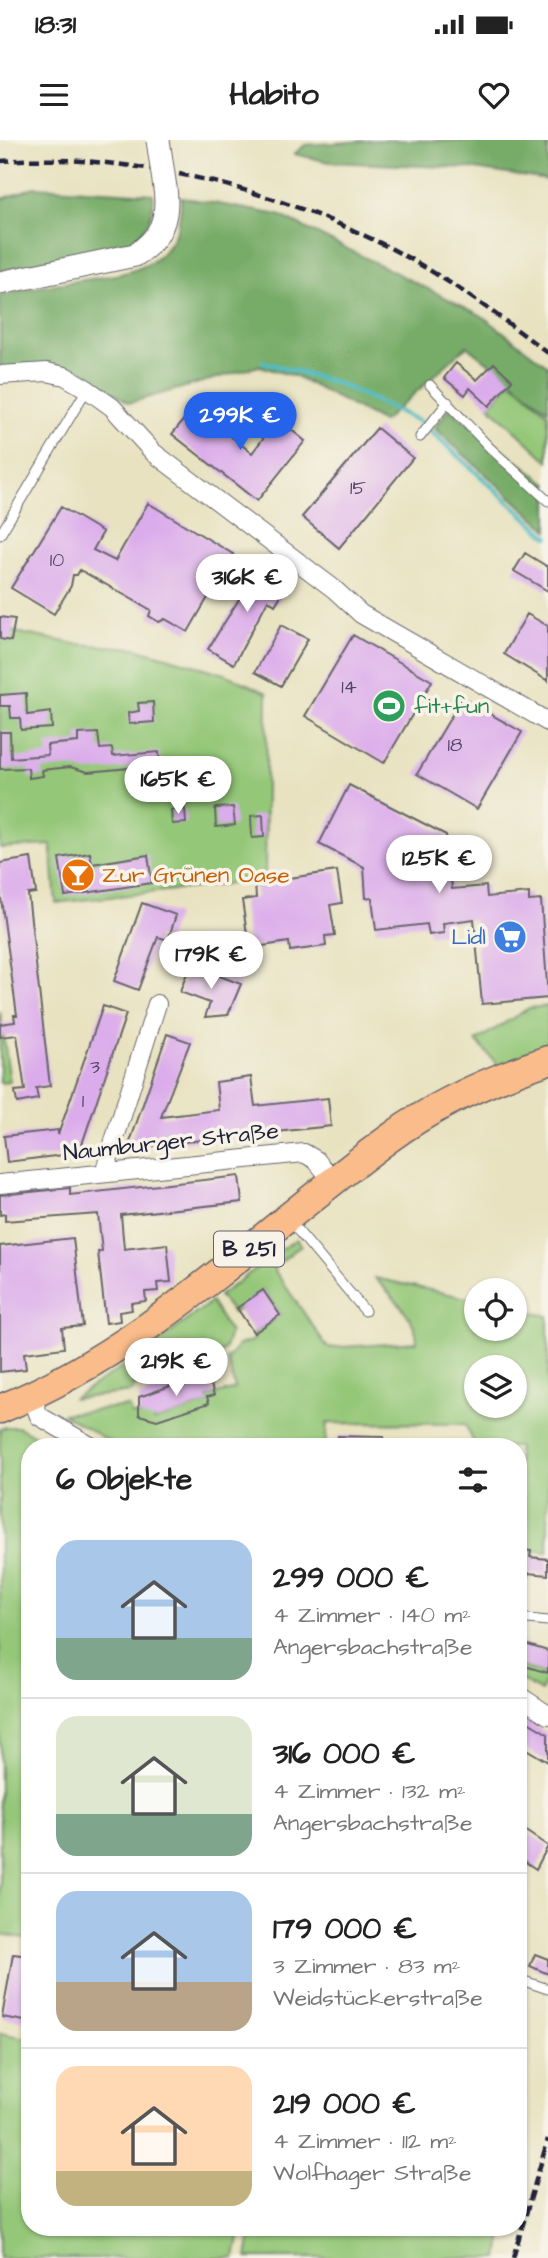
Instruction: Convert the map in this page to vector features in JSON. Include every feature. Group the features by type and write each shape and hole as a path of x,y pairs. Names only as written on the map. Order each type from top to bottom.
{"main road":[{"name":"B 251","path":"0,1409 32,1396 100,1358 164,1315 393,1135 480,1088 548,1059"}],"street":[{"path":"0,283 135,255 152,242 167,213 158,140"},
{"path":"0,375 47,373 65,376 87,389 112,407 155,453 334,589 361,614 548,722"},
{"path":"104,1174 157,1004"},
{"name":"Naumburger Straße","path":"0,1184 304,1153 316,1160 334,1182"},
{"path":"32,1396 39,1416 77,1438"},
{"path":"527,1703 548,1714"}],"lane":[{"path":"430,385 490,448 548,501"},
{"path":"0,535 87,389"},
{"path":"420,437 448,402"},
{"path":"288,1219 365,1311"},
{"path":"527,1619 548,1621"},
{"path":"527,1982 548,1989"}],"green space":[{"path":"378,140 548,142 548,180 468,168 329,162 294,154 305,145"},
{"path":"34,187 153,194 153,208 146,227 131,242 0,271 0,200"},
{"path":"181,197 279,215 481,315 548,366 548,410 467,346 383,422 297,377 259,366 129,403 81,370 69,367 0,369 0,296 111,276 147,265 161,255 172,241 179,222"},
{"path":"512,380 548,414 548,461 489,406"},
{"path":"449,409 548,484 548,530 434,428"},
{"path":"0,629 75,644 135,648 225,674 267,693 265,880 56,903 51,845 0,848"},
{"path":"548,1006 548,1047 500,1067 476,1041 529,1008"},
{"path":"0,1011 10,1082 0,1083"},
{"path":"296,1239 301,1245 273,1268 328,1348 417,1342 413,1324 408,1316 375,1278 464,1297 464,1341 527,1341 527,1312 548,1316 548,1552 527,1550 527,1438 472,1438 465,1424 327,1423 326,1438 104,1438 63,1414 128,1406 132,1415 152,1415 154,1421 208,1403 207,1397 235,1389 227,1359 239,1345 254,1340 254,1333 280,1315 263,1290 233,1313 219,1296"},
{"path":"211,1302 230,1333 225,1348 216,1358 135,1385 131,1392 72,1399 140,1356"},
{"path":"19,1427 39,1438 21,1438 21,1938 0,1934 0,1429"},
{"path":"527,1668 548,1675 541,1692 527,1683"},
{"path":"0,2033 21,2037 21,2236 239,2236 235,2258 0,2258"},
{"path":"251,2236 503,2236 498,2258 247,2258"}],"building":[{"path":"456,363 477,380 494,363 512,380 489,406 470,388 465,395 444,378"},
{"path":"194,407 252,453 278,419 305,441 257,501 172,434"},
{"path":"377,428 413,458 339,548 302,517"},
{"path":"148,503 233,554 188,632 165,619 159,622 149,616 151,610 80,570 77,575 73,575 71,586 54,614 11,588 61,507 103,532 93,550 115,561"},
{"path":"525,553 548,567 548,591 514,571"},
{"path":"259,567 288,584 275,605 268,600 234,664 208,649"},
{"path":"527,614 548,626 548,681 504,654"},
{"path":"0,617 15,619 11,641 0,639"},
{"path":"281,625 308,639 281,686 255,672"},
{"path":"353,635 432,681 384,763 305,716"},
{"path":"26,693 27,715 51,712 52,728 21,730 20,718 11,718 10,706 0,706 0,695"},
{"path":"462,698 522,732 477,809 417,774"},
{"path":"153,702 154,722 129,724 128,713 139,711 138,703"},
{"path":"0,732 10,732 11,758 48,755 47,745 78,742 78,734 98,733 100,749 112,748 113,756 159,752 160,765 88,772 70,767 42,770 43,776 29,778 28,768 0,769"},
{"path":"349,785 446,835 452,889 486,886 487,897 529,893 529,901 541,900 548,998 482,1004 474,919 443,923 444,933 429,935 427,924 376,930 372,898 366,898 364,867 319,844"},
{"path":"233,807 235,825 216,827 215,808"},
{"path":"185,809 186,823 172,824 171,810"},
{"path":"263,815 264,837 252,838 251,816"},
{"path":"90,853 92,864 148,855 152,883 65,896 59,858"},
{"path":"31,858 36,893 28,894 50,1086 36,1088 38,1099 17,1103 15,1091 25,1090 17,1035 0,1037 0,1024 15,1022 14,1015 17,1015 0,891 0,863"},
{"path":"337,871 342,903 330,905 335,935 325,936 326,946 290,951 289,942 249,948 242,900 256,898 255,883"},
{"path":"142,903 176,915 168,940 158,937 138,990 114,981"},
{"path":"190,965 241,984 228,1015 205,1017 210,1003 180,992"},
{"path":"103,1006 126,1014 79,1153 7,1162 4,1136 58,1130 58,1135"},
{"path":"167,1034 190,1042 161,1117 219,1110 216,1082 251,1077 255,1106 328,1098 331,1126 128,1148"},
{"path":"239,1176 242,1202 121,1215 124,1249 167,1244 171,1282 157,1283 158,1291 145,1292 146,1301 131,1303 132,1310 119,1312 120,1321 106,1323 98,1252 102,1251 98,1214 5,1221 5,1214 0,1215 0,1195 70,1188 70,1195"},
{"path":"73,1238 83,1326 62,1328 64,1348 24,1353 26,1369 0,1372 0,1246"},
{"path":"263,1290 280,1315 254,1333 237,1308"},
{"path":"202,1375 209,1378 214,1395 207,1397 209,1403 157,1420 139,1415 139,1397"},
{"path":"338,1436 384,1437 384,1438"},
{"path":"527,1550 531,1551 530,1557 548,1559 548,1575 528,1573 527,1582"},
{"path":"527,1645 548,1651 548,1673 527,1667"},
{"path":"527,1721 548,1734 548,1762 527,1749"},
{"path":"527,1832 548,1846 536,1869 527,1863"},
{"path":"13,1954 21,1955 21,2020 2,2017"},
{"path":"535,1954 548,1959 548,1974 530,1966"}],"waterway":[{"path":"263,362 337,383 419,421 548,537"}],"railway":[{"path":"0,161 51,160 152,169 203,179 302,209 349,228 414,261 473,298 548,353"},
{"path":"527,2210 548,2139"},
{"path":"513,2258 519,2236"}],"place":[{"name":"fit+fun","path":"389,706"},
{"name":"Zur Grünen Oase","path":"78,875"},
{"name":"Lidl","path":"510,937"}]}
